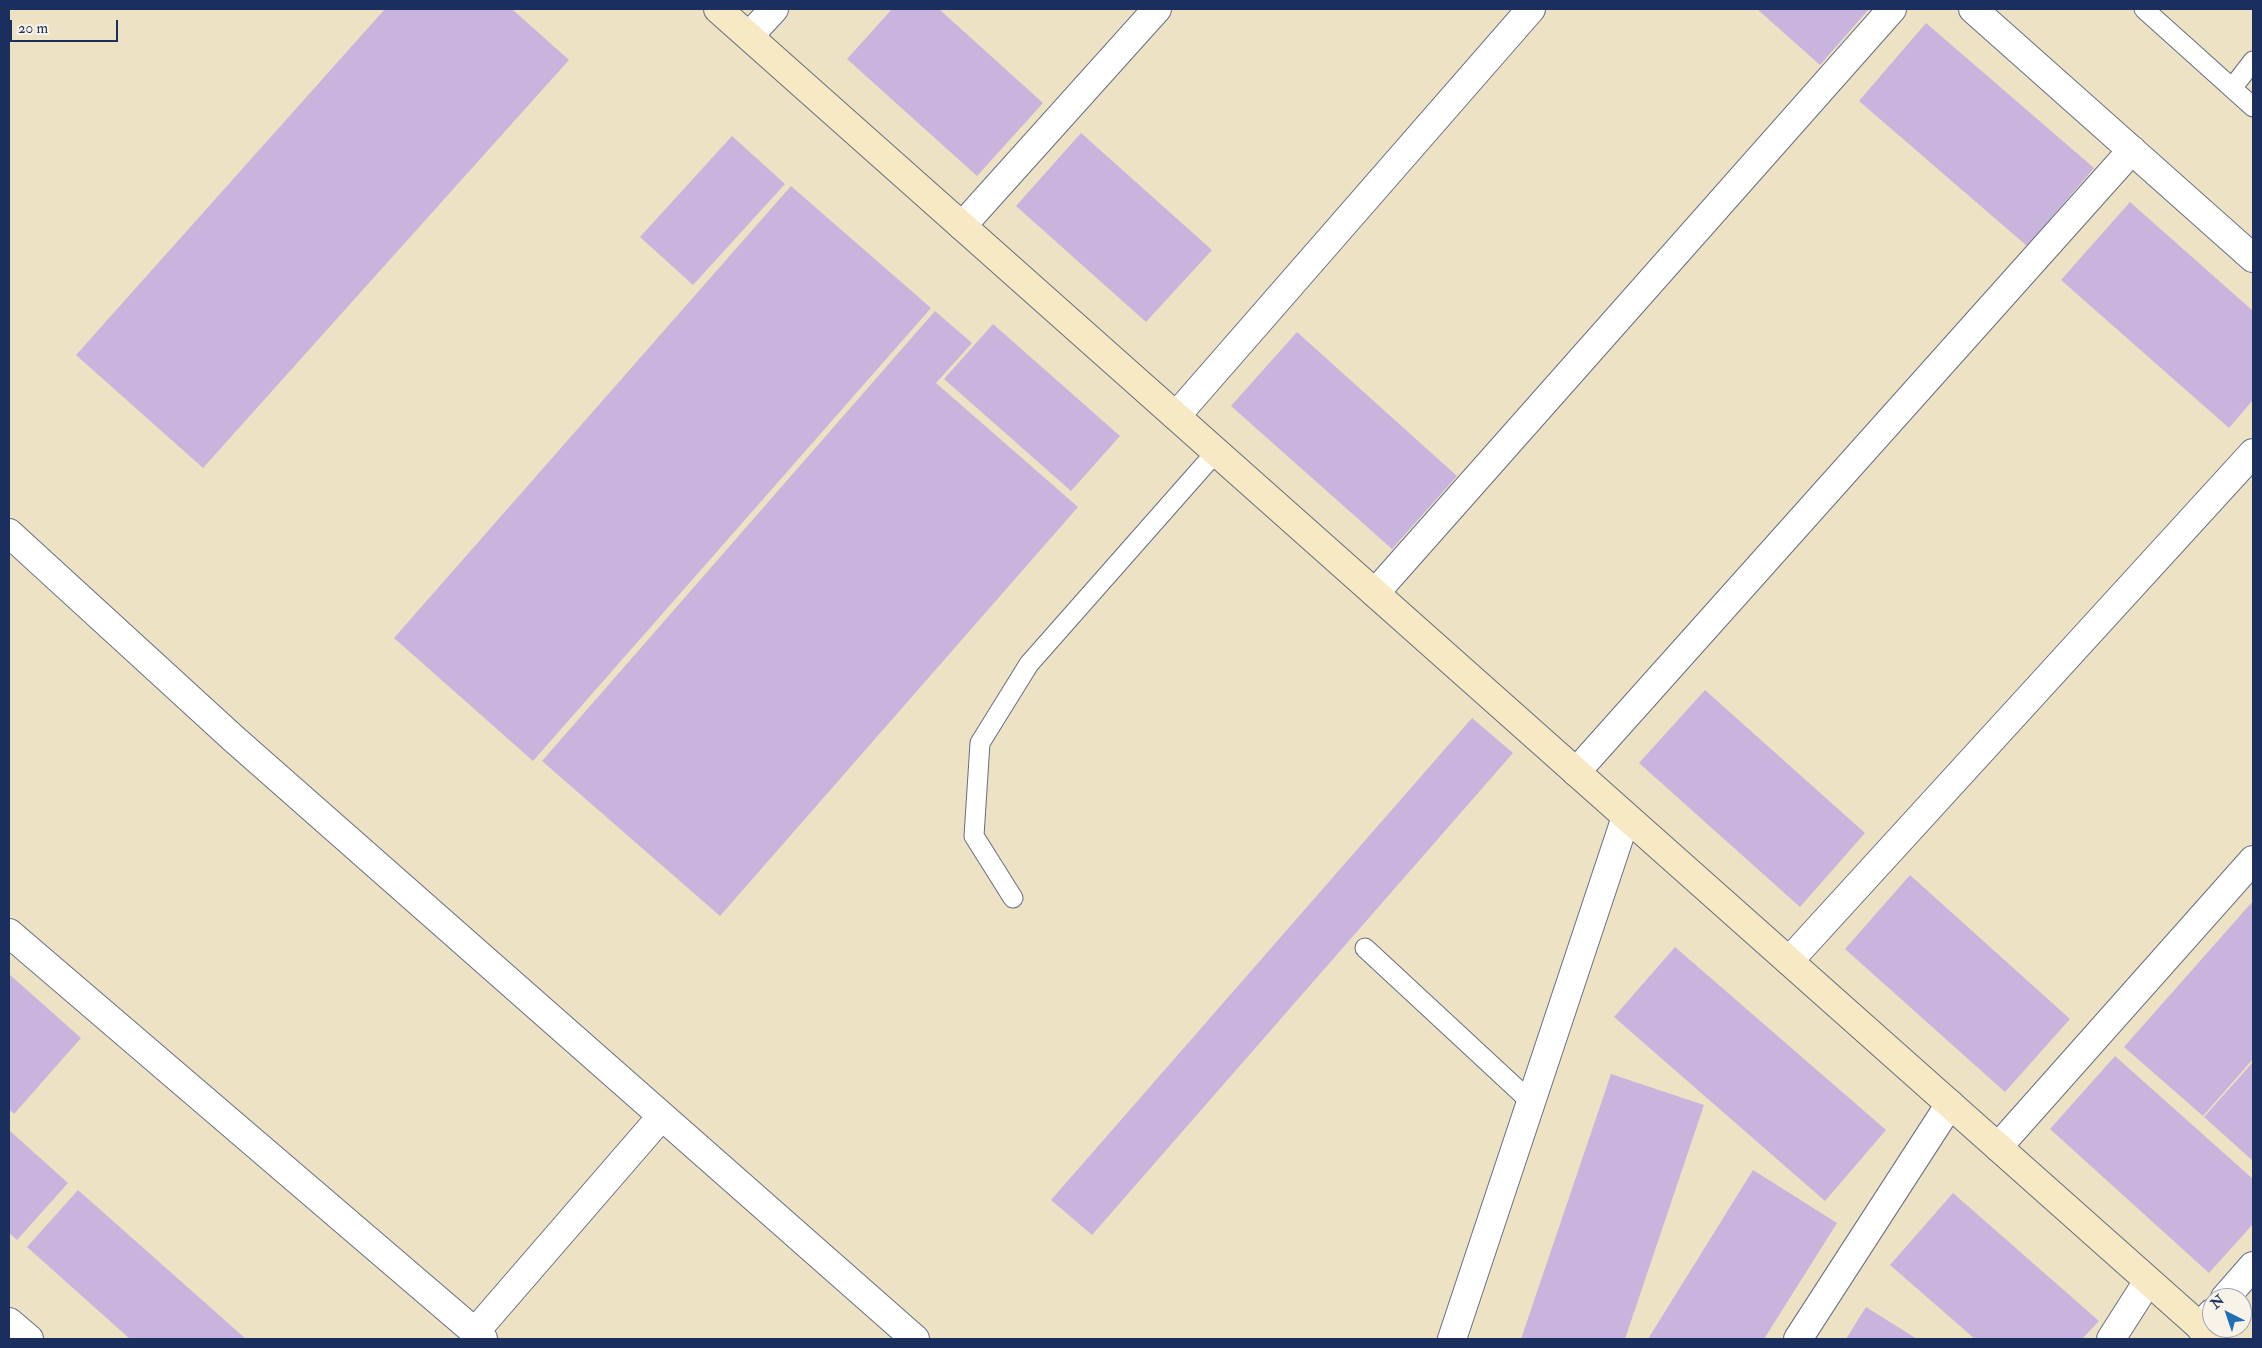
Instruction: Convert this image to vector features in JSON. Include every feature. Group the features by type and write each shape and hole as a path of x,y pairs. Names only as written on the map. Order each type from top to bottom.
{"street":[{"path":"718,9 2148,1281 2202,1321"},
{"path":"749,36 774,9"},
{"path":"962,226 1157,9"},
{"path":"1176,416 1531,9"},
{"path":"1375,593 1892,9"},
{"path":"1973,9 2253,258"},
{"path":"1576,772 2132,150"},
{"path":"1789,961 2253,453"},
{"path":"9,533 234,739 660,1117 915,1339"},
{"path":"1452,1339 1626,817"},
{"path":"1998,1147 2253,860"},
{"path":"9,933 479,1336 660,1117"},
{"path":"1798,1339 1950,1104"},
{"path":"2234,1288 2253,1266"},
{"path":"2111,1339 2148,1281"},
{"path":"9,1322 29,1339"}],"lane":[{"path":"2144,9 2253,107"},
{"path":"2233,88 2253,61"},
{"path":"1013,898 974,836 980,743 1029,664 1216,452"},
{"path":"1364,948 1531,1102"}],"building":[{"path":"385,9 512,9 569,60 203,468 76,355"},
{"path":"892,9 939,9 1043,103 977,176 847,59"},
{"path":"1757,9 1869,9 1820,65"},
{"path":"1926,23 2094,168 2027,246 1859,101"},
{"path":"1081,133 1212,250 1146,322 1016,206"},
{"path":"732,136 785,184 693,285 640,237"},
{"path":"791,186 931,308 533,761 394,638"},
{"path":"2130,202 2253,311 2253,400 2229,428 2061,280"},
{"path":"935,311 972,343 936,383 1078,507 720,916 542,761"},
{"path":"993,324 1120,436 1071,491 944,379"},
{"path":"1297,332 1457,476 1392,549 1231,406"},
{"path":"1705,690 1865,833 1800,907 1639,763"},
{"path":"1472,718 1513,753 1092,1235 1051,1200"},
{"path":"1910,875 2070,1019 2005,1092 1845,949"},
{"path":"2253,901 2253,1059 2203,1116 2124,1047"},
{"path":"1675,947 1886,1130 1825,1201 1614,1017"},
{"path":"9,974 81,1038 14,1114 9,1109"},
{"path":"2115,1056 2253,1179 2253,1224 2209,1273 2050,1129"},
{"path":"2253,1062 2253,1161 2204,1117"},
{"path":"1611,1074 1704,1105 1625,1339 1521,1339"},
{"path":"9,1130 68,1183 17,1240 9,1233"},
{"path":"1753,1170 1837,1223 1764,1339 1648,1339"},
{"path":"78,1190 246,1339 130,1339 27,1247"},
{"path":"1953,1193 2099,1321 2082,1339 1975,1339 1890,1265"},
{"path":"1866,1307 1917,1339 1846,1339"}]}
